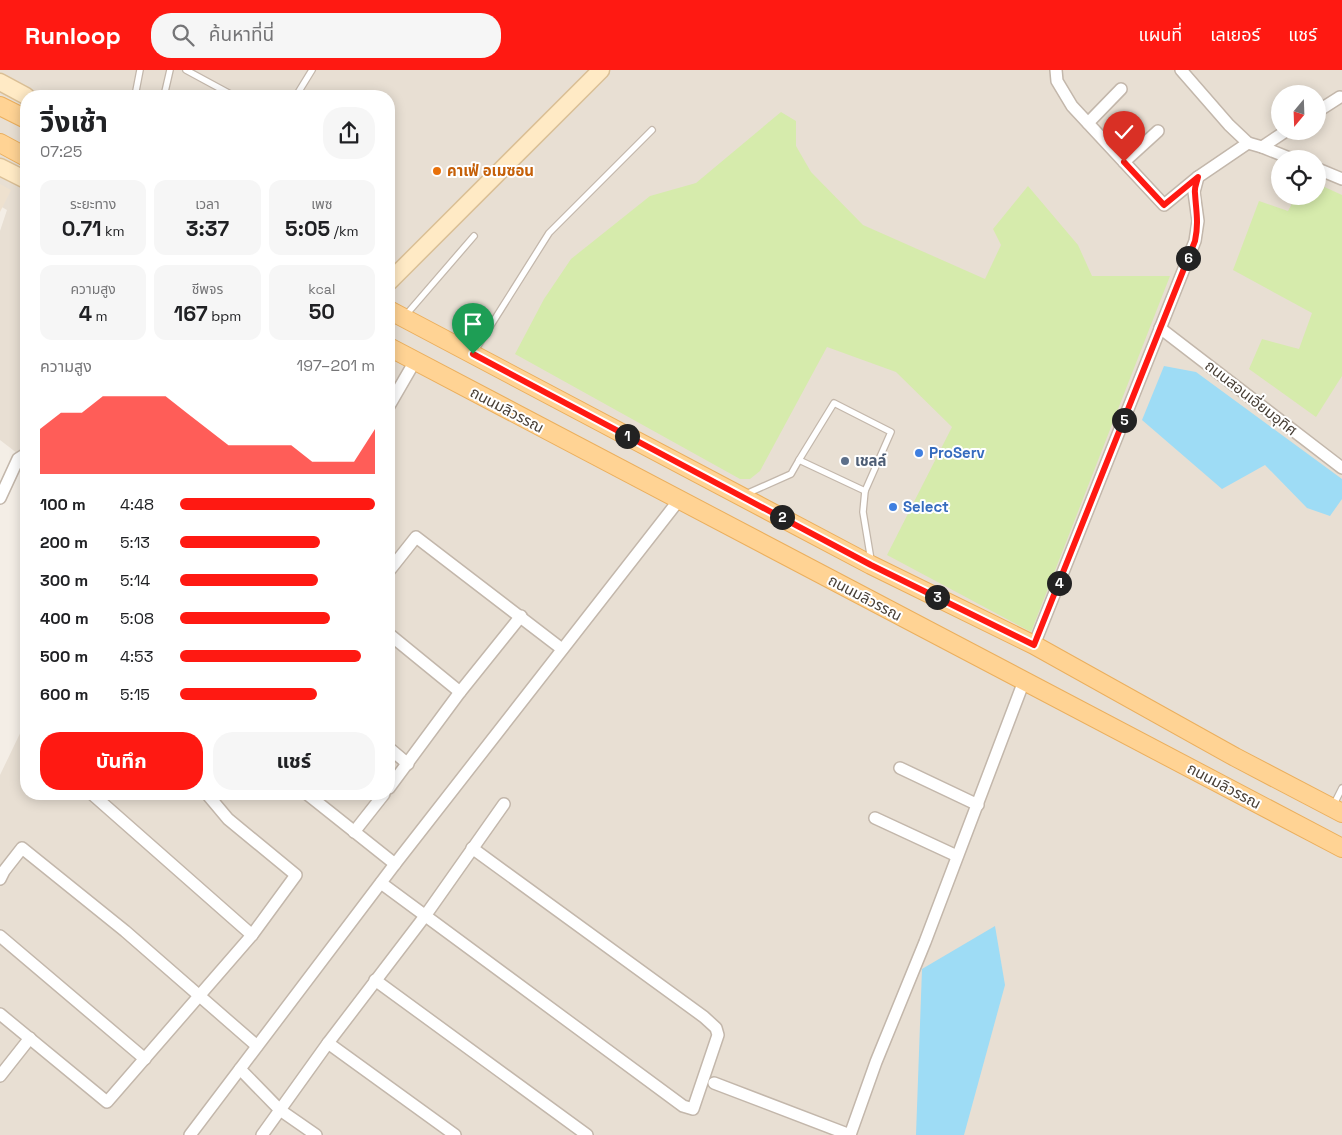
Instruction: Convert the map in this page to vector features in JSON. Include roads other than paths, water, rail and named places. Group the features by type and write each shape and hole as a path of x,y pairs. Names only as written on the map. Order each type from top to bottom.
{"main road":[{"path":"0,106 20,116"},
{"path":"0,143 20,154"},
{"path":"396,314 871,565 1034,645 1235,757 1337,811"},
{"name":"ถนนมลิวรรณ","path":"395,350 1342,848"}],"street":[{"path":"395,276 601,70"},
{"path":"1056,70 1057,81 1072,106 1164,205 1198,177 1248,143"},
{"path":"1186,71 1229,125 1248,143 1271,151"},
{"path":"0,82 20,93"},
{"path":"1088,123 1121,89"},
{"path":"1326,107 1340,97"},
{"path":"1124,162 1158,131"},
{"path":"1262,147 1272,140"},
{"path":"0,167 20,177"},
{"path":"1326,172 1342,179"},
{"path":"1034,645 1195,241 1198,221 1194,192 1198,177"},
{"name":"ถนนสอนเอี่ยมอุทิศ","path":"1160,328 1342,468"},
{"path":"395,396 415,361"},
{"path":"0,498 20,458"},
{"path":"190,1135 395,864 679,500"},
{"path":"395,563 416,537 562,649"},
{"path":"395,780 460,692 521,616"},
{"path":"395,639 460,692"},
{"path":"714,1083 850,1135 876,1062 978,806 1024,681"},
{"path":"395,753 408,764"},
{"path":"900,768 978,806"},
{"path":"99,800 252,935"},
{"path":"0,1014 107,1102 252,935 296,875 228,819 212,800"},
{"path":"314,800 395,864"},
{"path":"354,832 379,800"},
{"path":"262,1135 328,1043 425,916 504,804"},
{"path":"875,818 957,856"},
{"path":"0,880 4,871 22,848 125,931 257,1046"},
{"path":"381,883 683,1106 693,1109 718,1036 716,1028 704,1017 472,848"},
{"path":"0,936 145,1059"},
{"path":"376,980 587,1135"},
{"path":"0,1076 30,1038"},
{"path":"328,1043 455,1135"},
{"path":"240,1069 280,1110 316,1135"}],"lane":[{"path":"136,90 140,70"},
{"path":"165,90 170,70"},
{"path":"186,70 223,90"},
{"path":"300,90 311,72 304,70"},
{"path":"473,354 549,233 652,130"},
{"path":"396,314 474,236"},
{"path":"741,496 791,474 834,403 891,432 865,490 863,512 871,565"},
{"path":"799,460 865,490"},
{"path":"1337,811 1342,788"}],"water":[{"path":"1164,366 1196,372 1342,479 1342,499 1330,516 1307,508 1265,465 1222,489 1142,420"},
{"path":"995,926 1005,985 964,1135 916,1135 922,969"}],"place":[{"name":"คาเฟ่ อเมซอน","path":"437,171"},
{"name":"ProServ","path":"919,453"},
{"name":"เชลล์","path":"845,461"},
{"name":"Select","path":"893,507"}]}
